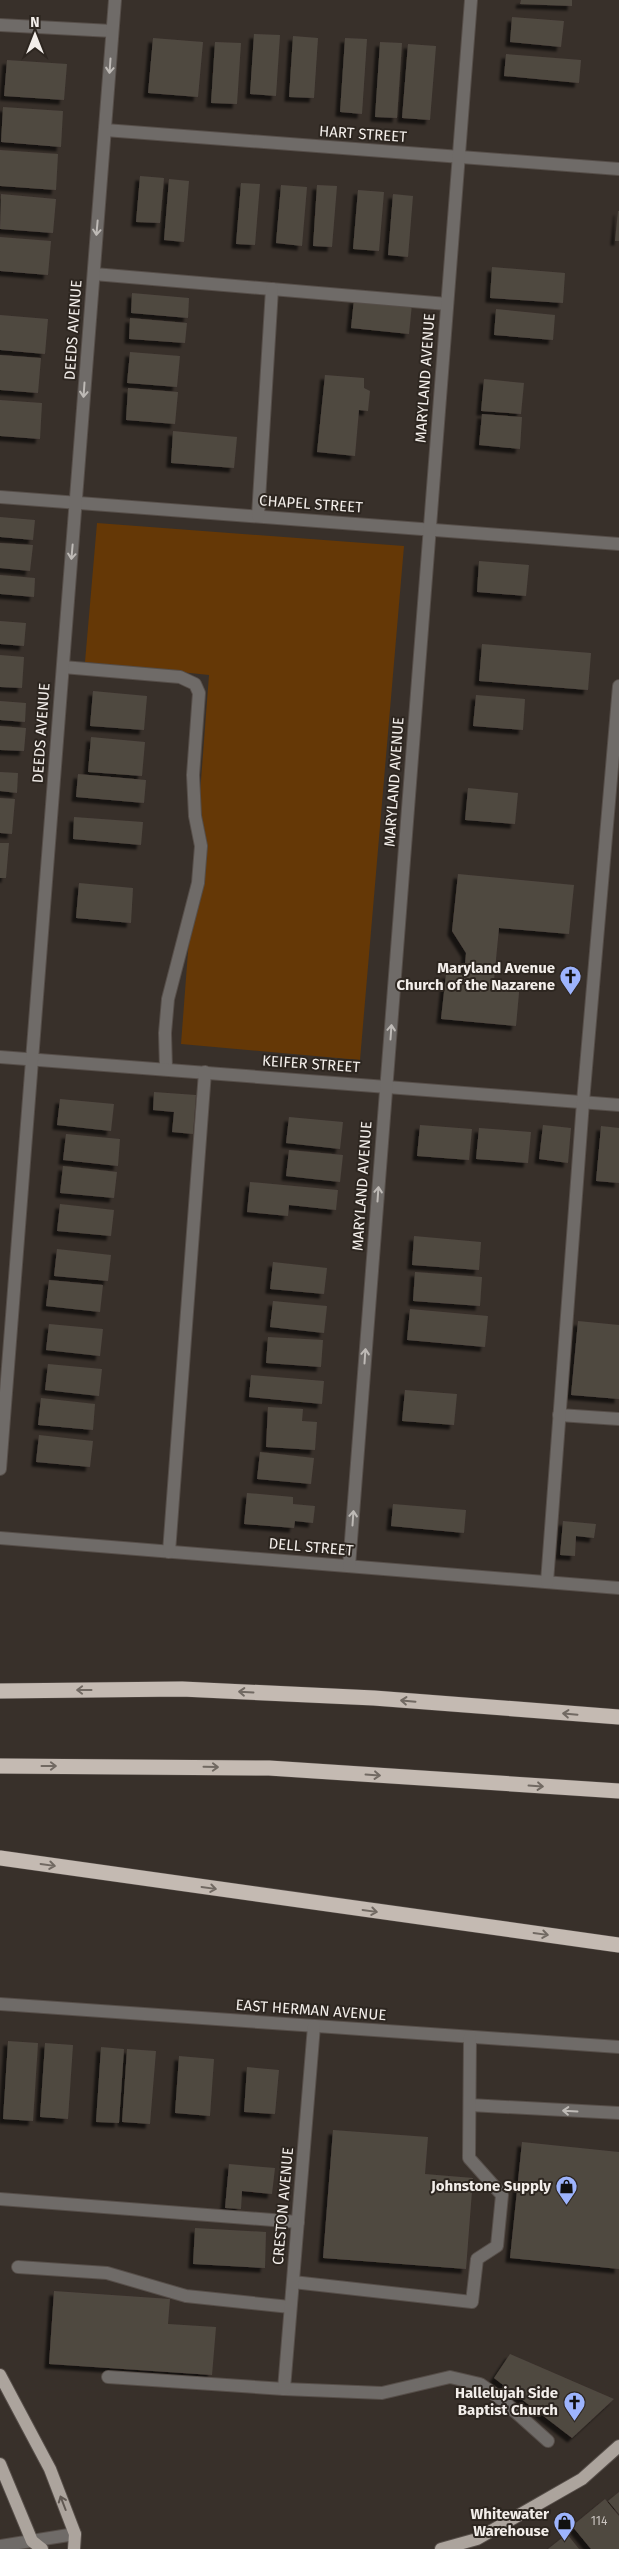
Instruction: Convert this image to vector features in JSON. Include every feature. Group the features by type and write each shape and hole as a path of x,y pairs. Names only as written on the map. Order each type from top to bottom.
{"highway":[{"path":"0,1690 192,1690 374,1698 619,1717"},
{"path":"0,1766 269,1768 619,1792"},
{"path":"0,1858 619,1945"},
{"path":"595,1942 619,1952"}],"main road":[{"path":"0,2375 50,2469 75,2534 74,2549"},
{"path":"441,2549 477,2539 566,2488 582,2478 619,2446"},
{"path":"0,2464 37,2545"}],"street":[{"name":"DEEDS AVENUE","path":"0,1469 115,0"},
{"name":"MARYLAND AVENUE","path":"349,1566 471,0"},
{"path":"0,25 112,31"},
{"name":"HART STREET","path":"105,130 619,169"},
{"path":"94,274 448,304"},
{"path":"258,516 272,289"},
{"name":"CHAPEL STREET","path":"0,497 619,544"},
{"path":"63,667 180,677 195,684 199,693 193,774 195,816 201,846 198,883 168,999 165,1033 166,1069"},
{"path":"547,1582 583,1102 619,686"},
{"name":"KEIFER STREET","path":"0,1056 619,1105"},
{"path":"169,1552 206,1072"},
{"path":"559,1415 619,1419"},
{"name":"DELL STREET","path":"0,1538 619,1588"},
{"name":"EAST HERMAN AVENUE","path":"0,2004 619,2048"},
{"name":"CRESTON AVENUE","path":"284,2389 314,2026"},
{"path":"293,2282 472,2302 477,2260 497,2246 502,2195 469,2158 470,2037"},
{"path":"470,2105 619,2113"},
{"path":"0,2199 298,2222"},
{"path":"18,2267 106,2273 186,2296 290,2307"},
{"path":"108,2377 284,2389 382,2393 450,2377 480,2384 548,2441"},
{"path":"0,2546 37,2545 75,2534"}],"shaded area":[{"path":"97,523 404,546 360,1060 181,1044 209,675 85,662"}],"building":[{"path":"521,0 572,0 572,6 520,4"},
{"path":"512,17 564,21 561,47 510,42"},
{"path":"254,34 280,35 276,96 250,94"},
{"path":"293,36 318,38 314,98 289,97"},
{"path":"153,38 203,42 198,97 148,93"},
{"path":"345,38 367,39 362,114 340,112"},
{"path":"215,42 241,43 237,104 211,103"},
{"path":"380,42 402,43 397,118 375,117"},
{"path":"408,44 436,46 430,120 402,118"},
{"path":"506,54 581,60 579,83 504,76"},
{"path":"7,60 67,64 64,100 4,96"},
{"path":"3,107 63,111 61,147 1,142"},
{"path":"0,150 58,154 56,190 0,186"},
{"path":"140,176 164,178 160,223 136,222"},
{"path":"169,179 189,181 184,242 164,240"},
{"path":"241,183 260,184 255,245 236,244"},
{"path":"281,185 307,187 302,246 276,243"},
{"path":"317,185 337,186 332,247 313,246"},
{"path":"358,190 384,192 379,251 353,249"},
{"path":"1,194 56,199 53,233 0,229"},
{"path":"393,194 413,196 408,257 388,255"},
{"path":"618,211 619,241 615,241"},
{"path":"0,237 51,241 48,275 0,271"},
{"path":"492,267 565,273 563,303 490,298"},
{"path":"132,293 189,298 188,318 131,313"},
{"path":"354,299 412,304 409,334 351,328"},
{"path":"496,309 555,315 553,340 494,335"},
{"path":"0,315 48,319 45,354 0,350"},
{"path":"130,318 187,323 185,343 129,339"},
{"path":"130,352 180,356 177,387 127,383"},
{"path":"0,355 41,358 38,393 0,390"},
{"path":"325,375 364,378 364,388 370,391 368,411 359,410 355,456 317,452"},
{"path":"484,379 524,383 521,414 481,411"},
{"path":"128,388 178,392 175,424 126,420"},
{"path":"0,400 42,403 40,439 0,436"},
{"path":"482,414 522,417 520,449 479,445"},
{"path":"173,431 237,437 234,468 171,463"},
{"path":"0,517 35,520 33,540 0,537"},
{"path":"0,543 33,545 30,571 0,568"},
{"path":"479,561 529,565 526,596 477,592"},
{"path":"0,575 35,578 34,597 0,594"},
{"path":"0,621 26,623 24,646 0,644"},
{"path":"482,644 591,653 588,690 479,681"},
{"path":"0,655 24,657 22,688 0,687"},
{"path":"93,691 147,696 144,730 90,726"},
{"path":"476,695 525,699 523,730 473,726"},
{"path":"0,701 26,703 25,722 0,720"},
{"path":"0,726 26,728 24,751 0,750"},
{"path":"91,737 145,742 142,776 88,772"},
{"path":"0,772 18,773 17,793 0,791"},
{"path":"78,774 146,780 144,803 76,797"},
{"path":"468,788 518,793 515,824 465,820"},
{"path":"0,798 15,799 12,834 0,833"},
{"path":"74,817 143,822 141,845 73,839"},
{"path":"0,843 9,843 6,878 0,878"},
{"path":"458,874 574,885 569,934 499,928 494,980 520,982 516,1026 441,1019 446,974 464,975 466,953 452,931"},
{"path":"79,883 133,888 131,923 76,918"},
{"path":"154,1092 196,1095 193,1134 172,1132 174,1112 153,1110"},
{"path":"60,1099 114,1104 111,1131 57,1125"},
{"path":"289,1117 343,1122 340,1149 286,1143"},
{"path":"420,1125 472,1129 469,1160 417,1156"},
{"path":"543,1125 571,1128 568,1163 539,1159"},
{"path":"601,1126 619,1128 619,1183 596,1181"},
{"path":"479,1128 531,1132 528,1163 476,1159"},
{"path":"66,1134 120,1139 118,1166 63,1160"},
{"path":"289,1150 343,1155 340,1182 286,1176"},
{"path":"63,1166 117,1172 114,1198 60,1193"},
{"path":"250,1182 338,1190 336,1210 289,1205 288,1216 247,1212"},
{"path":"60,1204 114,1210 111,1236 57,1231"},
{"path":"414,1236 481,1242 479,1270 412,1265"},
{"path":"57,1249 111,1255 108,1281 54,1276"},
{"path":"273,1262 327,1268 324,1294 270,1289"},
{"path":"415,1272 482,1277 480,1306 413,1301"},
{"path":"49,1280 103,1285 100,1312 46,1306"},
{"path":"273,1301 327,1306 324,1333 270,1327"},
{"path":"410,1309 488,1316 485,1347 407,1340"},
{"path":"578,1321 619,1325 619,1399 571,1395"},
{"path":"49,1324 103,1329 100,1356 46,1350"},
{"path":"268,1337 323,1340 321,1367 266,1363"},
{"path":"48,1364 102,1369 99,1396 45,1390"},
{"path":"251,1375 324,1381 322,1404 249,1397"},
{"path":"405,1390 457,1394 454,1425 402,1421"},
{"path":"41,1398 95,1404 93,1430 38,1425"},
{"path":"268,1407 303,1409 302,1421 317,1422 315,1450 266,1447"},
{"path":"39,1435 93,1441 90,1467 36,1462"},
{"path":"260,1452 314,1458 311,1484 257,1479"},
{"path":"247,1493 293,1497 293,1504 315,1506 313,1523 295,1521 294,1528 244,1524"},
{"path":"393,1504 466,1510 464,1533 391,1526"},
{"path":"563,1521 596,1524 594,1538 576,1536 575,1556 560,1555"},
{"path":"8,2041 38,2043 33,2121 3,2119"},
{"path":"45,2043 73,2045 68,2119 40,2117"},
{"path":"101,2047 124,2049 119,2123 96,2122"},
{"path":"127,2049 156,2051 150,2124 122,2122"},
{"path":"179,2056 214,2059 210,2116 175,2113"},
{"path":"247,2067 279,2070 275,2114 244,2112"},
{"path":"333,2130 428,2137 425,2174 473,2178 466,2269 323,2258"},
{"name":"Johnstone Supply","path":"522,2142 619,2152 619,2269 510,2258"},
{"path":"229,2164 275,2168 272,2194 242,2191 241,2209 225,2208"},
{"path":"195,2228 266,2232 265,2268 193,2264"},
{"path":"54,2291 170,2299 168,2324 216,2327 212,2375 49,2364"},
{"path":"510,2354 614,2399 572,2438 494,2378"},
{"path":"619,2492 619,2514 608,2501"},
{"path":"605,2499 619,2516 619,2549 591,2549 572,2526"},
{"name":"Whitewater Warehouse","path":"567,2534 579,2549 548,2549"}],"place":[{"name":"Maryland Avenue Church of the Nazarene","path":"571,996"},
{"name":"Johnstone Supply","path":"567,2205"},
{"name":"Hallelujah Side Baptist Church","path":"574,2421"},
{"name":"Whitewater Warehouse","path":"565,2542"}]}
